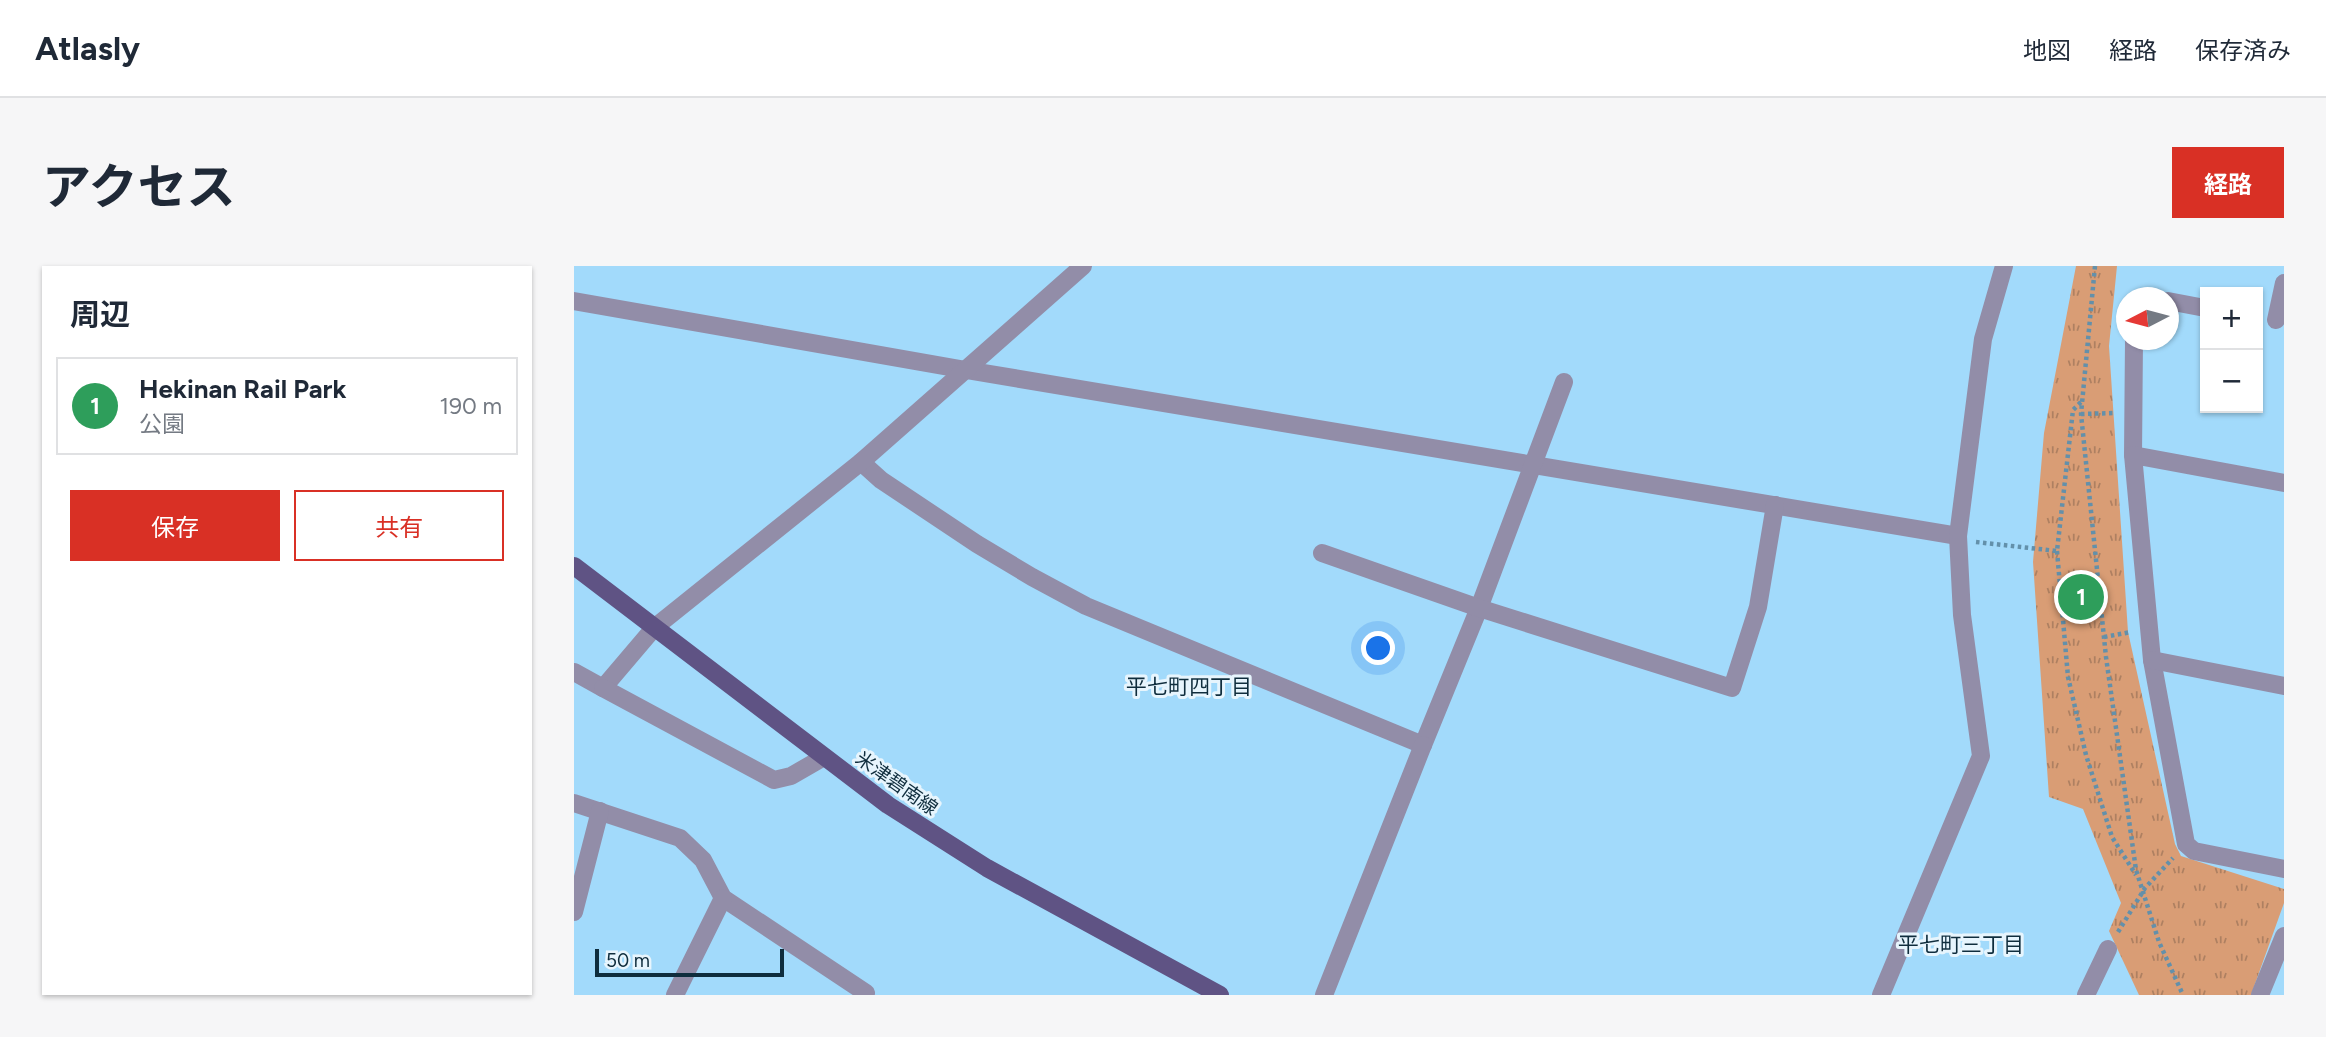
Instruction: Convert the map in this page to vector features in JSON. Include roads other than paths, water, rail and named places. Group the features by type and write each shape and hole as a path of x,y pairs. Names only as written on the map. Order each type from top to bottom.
{"main road":[{"name":"米津碧南線","path":"574,566 888,805 987,868 1220,995"}],"street":[{"path":"603,688 654,628 861,463 1083,266"},
{"path":"1881,995 1981,756 1962,615 1958,538 1983,339 2004,266"},
{"path":"2280,321 2284,283"},
{"path":"574,301 1958,538"},
{"path":"2179,303 2200,307"},
{"path":"2134,350 2133,455 2152,660 2186,844 2194,851 2284,869"},
{"path":"1324,995 1479,608 1564,382"},
{"path":"2133,455 2284,483"},
{"path":"861,463 881,480 977,544 1086,606 1423,745"},
{"path":"1322,552 1479,608 1732,688 1758,607 1775,505"},
{"path":"2152,660 2284,686"},
{"path":"574,672 774,780 791,776 824,757"},
{"path":"574,803 680,838 703,860 723,898 866,993"},
{"path":"574,912 600,811"},
{"path":"675,995 723,898"},
{"path":"2259,995 2284,936"},
{"path":"2086,995 2108,949"}],"place":[{"name":"Hekinan Rail Park","path":"2081,597"}],"district":[{"name":"平七町四丁目","path":"1189,687"},
{"name":"平七町三丁目","path":"1961,945"}]}
